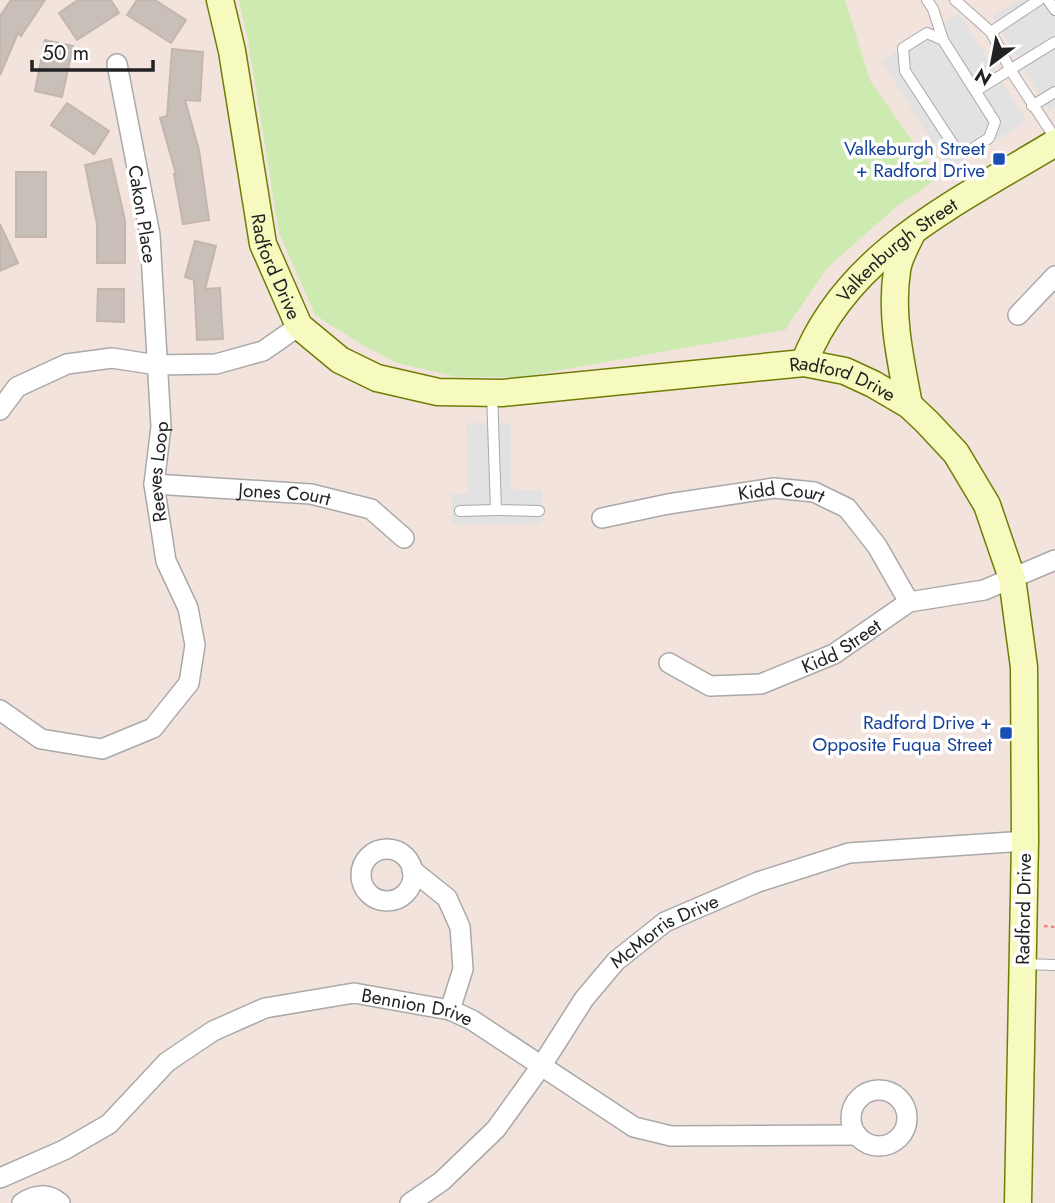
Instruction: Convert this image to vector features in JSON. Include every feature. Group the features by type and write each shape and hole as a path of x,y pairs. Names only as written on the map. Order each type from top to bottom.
{"street":[{"name":"Radford Drive","path":"220,0 232,51 263,244 299,326 340,360 377,378 438,393 492,393 804,363 845,371 909,405 956,453 987,505 1012,578 1023,653 1025,841 1018,1203"},
{"name":"Cakon Place","path":"117,64 150,235 157,365"},
{"name":"Valkenburgh Street","path":"804,363 815,335 845,291 869,267 913,230 946,207 1055,141"},
{"path":"909,405 900,359 895,309 897,268 913,230"},
{"path":"1018,316 1055,276"},
{"path":"0,410 17,387 67,363 112,358 157,365 216,364 263,351 299,326"},
{"name":"Reeves Loop","path":"0,710 41,738 102,749 153,728 189,683 195,645 188,608 166,561 154,484 161,427 157,365"},
{"name":"Jones Court","path":"154,484 311,494 371,509 404,538"},
{"name":"Kidd Court","path":"601,518 668,504 774,488 814,492 847,508 877,546 909,602"},
{"name":"Kidd Street","path":"669,663 710,686 761,684 834,654 909,602 984,590 1055,560"},
{"name":"McMorris Drive","path":"410,1203 442,1181 496,1129 542,1065 583,999 616,961 665,922 758,882 849,853 1025,841"},
{"path":"412,870 447,898 460,927 463,969 450,1010"},
{"name":"Bennion Drive","path":"8,1175 64,1150 109,1124 167,1062 213,1031 265,1008 354,993 450,1010 472,1020 634,1127 671,1136 857,1135"},
{"path":"8,1175 26,1200 46,1196 60,1203"}],"lane":[{"path":"927,0 933,9 943,40 995,122 989,138 969,151 956,149 905,71 903,48 927,33 943,40"},
{"path":"955,0 963,3 991,32 1010,71 1055,141"},
{"path":"991,32 1039,0"},
{"path":"1048,0 1055,10"},
{"path":"977,90 1055,42"},
{"path":"1032,106 1055,92"},
{"path":"492,393 496,510"},
{"path":"460,511 539,511"},
{"path":"1022,964 1055,965"}],"shaded area":[{"path":"0,0 1055,0 1055,1203 0,1203"},
{"path":"1018,0 1052,0 1055,5 1055,107 1049,111 992,16"},
{"path":"959,13 1027,121 949,169 882,61"},
{"path":"467,423 511,423 511,489 542,490 542,524 452,524 452,494 468,493"}],"green space":[{"path":"239,0 845,0 870,80 938,178 895,208 827,268 785,330 522,377 458,377 397,363 315,315 279,233 248,40"}],"building":[{"path":"11,0 45,0 21,36 18,33 0,75 0,16"},
{"path":"78,0 111,0 119,13 77,40 59,13"},
{"path":"137,0 155,0 186,20 171,43 127,15"},
{"path":"45,40 73,46 62,97 35,91"},
{"path":"172,49 203,52 200,101 185,100 199,150 209,220 183,224 176,174 160,118 167,116"},
{"path":"67,103 109,131 94,154 51,125"},
{"path":"111,159 125,220 125,263 97,263 97,224 85,165"},
{"path":"16,172 46,172 46,237 16,237"},
{"path":"0,224 18,263 0,271"},
{"path":"195,241 216,246 205,289 220,288 223,339 197,340 194,280 185,277"},
{"path":"98,289 124,289 124,322 97,321"}],"place":[{"name":"Valkeburgh Street + Radford Drive","path":"999,159"},
{"name":"Radford Drive + Opposite Fuqua Street","path":"1006,733"}]}
